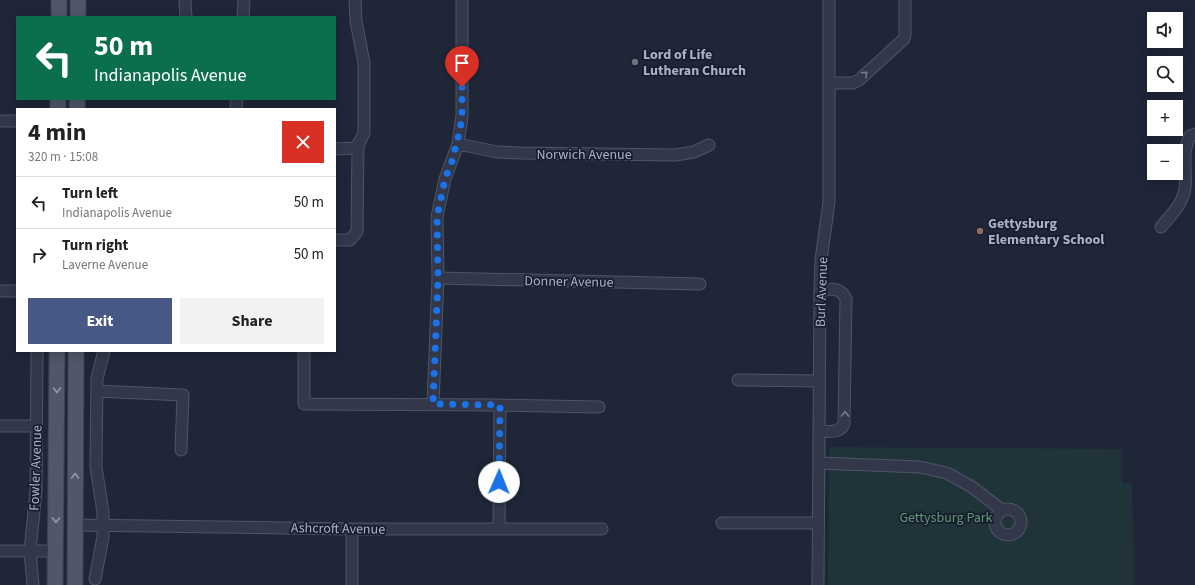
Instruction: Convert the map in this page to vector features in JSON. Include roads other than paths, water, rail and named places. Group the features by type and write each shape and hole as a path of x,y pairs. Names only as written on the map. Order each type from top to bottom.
{"main road":[{"path":"59,0 59,16"},
{"path":"78,0 78,16"},
{"name":"Fowler Avenue","path":"55,585 57,352"},
{"path":"75,585 76,352"}],"street":[{"path":"186,0 186,16"},
{"path":"244,0 244,16"},
{"path":"336,240 350,240 357,232 358,145 364,133 364,63 356,21 355,0"},
{"path":"433,404 438,278 437,217 445,179 458,144 462,116 462,0"},
{"name":"Burl Avenue","path":"818,585 820,289 821,260 829,202 829,0"},
{"path":"829,83 853,83 859,80 904,39 905,0"},
{"path":"0,121 16,121"},
{"path":"1161,227 1177,209 1185,189 1185,145 1190,136 1195,134"},
{"name":"Norwich Avenue","path":"458,144 496,152 659,155 675,155 694,152 709,145"},
{"path":"336,149 354,148 358,145"},
{"name":"Donner Avenue","path":"438,278 700,284"},
{"path":"819,431 836,431 842,429 844,424 846,307 846,299 843,293 838,290 820,289"},
{"path":"0,291 16,291"},
{"name":"Fowler Avenue","path":"33,585 30,551 36,491 37,352"},
{"path":"95,579 103,537 103,512 96,467 97,391 98,378 104,352"},
{"path":"304,352 304,404 433,404 599,407"},
{"path":"738,380 819,381"},
{"path":"97,391 183,395 181,450"},
{"path":"499,529 500,405"},
{"path":"0,426 36,426"},
{"path":"819,463 920,468 947,473 972,488 1002,510"},
{"path":"722,523 818,523"},
{"name":"Ashcroft Avenue","path":"75,525 352,529 602,529"},
{"path":"352,529 352,585"},
{"path":"0,551 56,551"}],"place":[{"name":"Lord of Life Lutheran Church","path":"635,62"},
{"name":"Gettysburg Elementary School","path":"980,231"}],"park label":[{"name":"Gettysburg Park","path":"946,517"}]}
